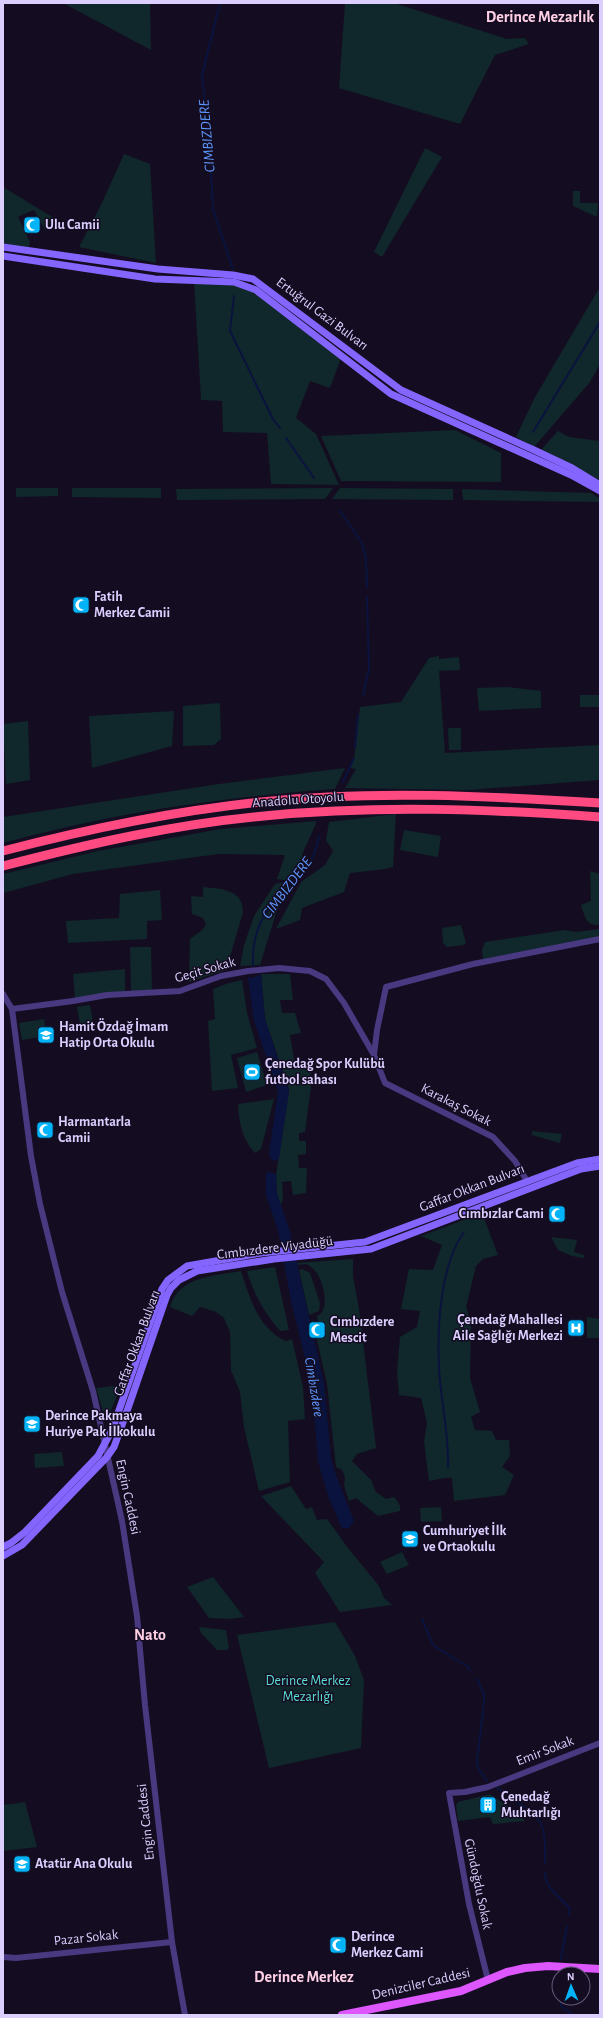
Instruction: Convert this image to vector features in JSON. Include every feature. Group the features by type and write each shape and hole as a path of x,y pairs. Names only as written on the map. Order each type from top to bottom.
{"highway":[{"name":"Anadolu Otoyolu","path":"3,851 62,836 117,825 262,802 329,797 445,795 600,803"},
{"name":"Anadolu Otoyolu","path":"3,866 65,850 129,837 263,816 394,809 490,810 600,817"}],"main road":[{"name":"Ertuğrul Gazi Bulvarı","path":"3,247 158,268 233,275 253,279 401,390 572,468 600,485"},
{"name":"Ertuğrul Gazi Bulvarı","path":"3,256 155,278 234,282 256,290 391,394 571,475 600,492"},
{"name":"Gaffar Okkan Bulvarı","path":"354,1243 372,1240 577,1163 600,1159"},
{"name":"Gaffar Okkan Bulvarı","path":"356,1251 378,1246 581,1169 600,1166"},
{"name":"Cımbızdere Viyadüğü","path":"196,1267 261,1253 354,1243"},
{"name":"Cımbızdere Viyadüğü","path":"196,1267 356,1251"},
{"name":"Gaffar Okkan Bulvarı","path":"3,1548 17,1539 38,1519 98,1456 105,1445 114,1424 162,1289 168,1280 181,1269 196,1267"},
{"name":"Gaffar Okkan Bulvarı","path":"3,1556 22,1545 108,1457 119,1434 168,1291 196,1267"},
{"name":"Denizciler Caddesi","path":"342,2015 461,1991 507,1972 525,1968 548,1966 600,1969"}],"street":[{"path":"374,1055 377,1030 386,987 473,964 600,939"},
{"name":"Geçit Sokak","path":"12,1009 73,1002 107,995 186,990 231,974 279,968 303,969 321,975 329,982 344,1002 374,1055"},
{"name":"Engin Caddesi","path":"3,994 12,1009 31,1156 40,1204 60,1285 93,1391 122,1521 137,1616 145,1705 172,1942 185,2015"},
{"name":"Karakaş Sokak","path":"374,1055 385,1082 493,1137 515,1161 527,1181"},
{"name":"Emir Sokak","path":"449,1793 475,1790 600,1743"},
{"name":"Gündoğdu Sokak","path":"449,1793 469,1904 488,1980"},
{"name":"Pazar Sokak","path":"3,1957 16,1958 172,1942"}],"green space":[{"path":"63,3 150,3 151,50"},
{"path":"345,3 394,3 507,39 525,38 529,44 495,55 460,124 339,88"},
{"path":"425,148 442,157 382,257 374,252"},
{"path":"124,154 150,164 156,263 79,247 101,205"},
{"path":"3,187 54,218 45,230 34,210 18,217 30,242 29,249 3,245"},
{"path":"573,191 580,191 580,203 598,203 597,217 573,206"},
{"path":"194,281 234,282 256,290 342,355 330,388 310,381 296,418 316,434 339,485 271,484 267,433 223,432 222,401 201,400"},
{"path":"600,287 600,364 590,382 534,447 516,437 535,397"},
{"path":"455,430 501,453 501,482 341,481 321,436"},
{"path":"558,431 569,437 600,441 600,480 541,450"},
{"path":"16,488 58,488 58,496 16,497"},
{"path":"72,488 161,488 161,498 72,497"},
{"path":"333,488 325,499 177,500 176,489"},
{"path":"340,488 453,489 453,500 332,499"},
{"path":"462,489 591,493 600,499 600,502 463,500"},
{"path":"439,656 439,659 459,657 460,670 439,671 445,753 600,745 600,780 469,790 345,788 356,769 349,768 354,759 360,707 401,702 429,658"},
{"path":"507,687 541,691 541,708 479,711 477,688"},
{"path":"580,695 600,695 600,707 580,707"},
{"path":"220,703 221,739 214,745 183,746 183,706"},
{"path":"174,711 172,746 92,768 89,716"},
{"path":"28,721 30,780 6,784 3,724"},
{"path":"448,728 461,728 461,750 449,750"},
{"path":"345,768 335,789 293,792 168,808 85,823 3,843 3,817 219,784"},
{"path":"396,814 393,867 350,873 344,892 302,908 300,920 276,929 301,882 325,865 333,851 326,840 329,822"},
{"path":"317,821 302,855 301,866 290,881 277,879 285,855 218,854 73,874 3,893 3,874 98,851 221,829"},
{"path":"404,830 441,836 438,857 400,850"},
{"path":"590,871 600,874 600,925 592,924 587,920 581,905 591,901"},
{"path":"285,882 293,886 277,910 260,965 240,966 244,945 254,916 275,884"},
{"path":"203,887 222,889 233,893 239,898 242,904 243,912 227,967 223,971 189,982 190,939 201,931 206,925 203,918 192,914 191,896 203,897"},
{"path":"160,890 162,920 147,921 147,939 68,943 66,921 119,918 120,894"},
{"path":"461,925 466,943 463,945 447,947 443,943 442,928"},
{"path":"600,929 600,937 483,959 482,950 485,942 565,930 576,932"},
{"path":"130,947 151,947 152,991 131,991"},
{"path":"125,969 125,992 75,999 73,974"},
{"path":"261,974 290,974 293,1000 280,1000 282,1013 295,1013 301,1033 290,1035 295,1065 308,1064 312,1079 305,1132 299,1133 299,1141 306,1141 306,1154 298,1155 299,1168 307,1168 306,1193 293,1195 291,1181 282,1182 283,1196 281,1206 277,1193 276,1175 289,1089 265,1019"},
{"path":"242,980 247,1013 257,1048 231,1055 238,1088 212,1091 208,1021 215,1019 213,989"},
{"path":"90,1005 93,1023 80,1025 77,1007"},
{"path":"44,1019 47,1036 22,1040 19,1023"},
{"name":"Çenedağ Spor Kulübü futbol sahası","path":"257,1052 267,1085 246,1092 237,1058"},
{"path":"274,1099 261,1149 255,1153 244,1136 239,1118 238,1104"},
{"path":"532,1131 562,1134 560,1143 532,1135"},
{"path":"482,1213 498,1255 483,1259 476,1266 466,1307 471,1322 470,1378 480,1412 471,1417 475,1430 492,1431 496,1440 509,1440 510,1456 502,1467 514,1475 505,1495 454,1501 452,1478 429,1481 424,1442 427,1423 421,1398 399,1395 397,1372 400,1337 417,1327 420,1311 401,1309 409,1269 433,1270 442,1245 421,1236"},
{"path":"551,1237 577,1240 574,1252 584,1255 584,1258 572,1256 558,1250"},
{"path":"353,1259 353,1276 359,1309 376,1448 357,1454 352,1461 371,1480 376,1492 386,1499 394,1497 400,1507 400,1511 378,1516 356,1498 349,1501 344,1485 345,1477 342,1470 336,1467 327,1384 316,1336 320,1334 317,1316 324,1308 325,1302 323,1288 319,1276 314,1269 306,1264 298,1265 297,1263"},
{"path":"275,1267 289,1330 280,1331 269,1317 256,1296 247,1271"},
{"path":"302,1269 310,1273 320,1303 319,1311 309,1315 299,1270"},
{"path":"241,1271 256,1312 268,1329 276,1336 286,1341 292,1339 303,1387 305,1419 288,1421 290,1482 259,1491 244,1427 240,1392 231,1370 230,1332 224,1318 216,1312 200,1307 192,1316 170,1307 181,1289 189,1283 209,1276"},
{"path":"587,1317 600,1319 600,1338 587,1338"},
{"path":"122,1385 107,1419 105,1419 96,1388"},
{"path":"62,1452 64,1466 35,1468 34,1454"},
{"path":"291,1486 306,1509 312,1507 317,1520 327,1519 379,1586 384,1598 392,1605 340,1612 315,1573 324,1562 261,1496"},
{"path":"441,1507 442,1521 421,1522 420,1508"},
{"path":"402,1552 409,1565 387,1574 380,1562"},
{"path":"213,1577 244,1617 230,1619 209,1618 187,1587"},
{"name":"Derince Merkez Mezarlığı","path":"335,1622 355,1656 364,1680 361,1748 269,1768 237,1635"},
{"path":"199,1627 226,1630 229,1648 227,1650 217,1650 201,1633"},
{"path":"490,1794 516,1812 525,1821 493,1824 490,1817 458,1821 456,1805 458,1802"},
{"path":"25,1802 37,1847 3,1851 3,1805"}],"water":[{"path":"261,974 265,1019 289,1092 279,1159 273,1161 269,1155 278,1091 254,1021 248,977 253,978"},
{"path":"271,1172 276,1175 277,1193 290,1232 324,1383 331,1458 334,1470 354,1521 349,1528 342,1528 328,1496 318,1461 312,1386 291,1301 278,1230 266,1195 266,1173"}],"waterway":[{"name":"CIMBIZDERE","path":"220,3 202,75 210,152 213,209 233,269"},
{"name":"CIMBIZDERE","path":"234,296 230,331 273,419 280,428"},
{"path":"533,432 600,322"},
{"name":"CIMBIZDERE","path":"286,438 314,478"},
{"name":"CIMBIZDERE","path":"340,511 362,543 366,558 367,587"},
{"name":"CIMBIZDERE","path":"363,695 369,669 367,597"},
{"name":"CIMBIZDERE","path":"355,748 358,715"},
{"name":"CIMBIZDERE","path":"343,782 354,758"},
{"name":"CIMBIZDERE","path":"253,965 257,931 263,918 270,907 310,862 315,853 319,836"},
{"path":"448,1467 447,1442 439,1369 440,1317 445,1279 456,1246 464,1232"},
{"name":"Cımbızdere","path":"422,1619 432,1643 437,1648 467,1666 470,1670"},
{"name":"Cımbızdere","path":"477,1679 484,1694 477,1761 478,1768 487,1781"},
{"name":"Cımbızdere","path":"497,1788 522,1805 539,1821 544,1835 545,1863"},
{"name":"Cımbızdere","path":"545,1873 548,1884 570,1909 569,1915"},
{"name":"Cımbızdere","path":"561,1959 567,1926"},
{"name":"Cımbızdere","path":"561,2006 573,2015"}],"place":[{"name":"Ulu Camii","path":"32,225"},
{"name":"Fatih Merkez Camii","path":"81,605"},
{"name":"Hamit Özdağ İmam Hatip Orta Okulu","path":"46,1035"},
{"name":"Çenedağ Spor Kulübü futbol sahası","path":"252,1072"},
{"name":"Harmantarla Camii","path":"45,1130"},
{"name":"Cımbızlar Cami","path":"557,1214"},
{"name":"Çenedağ Mahallesi Aile Sağlığı Merkezi","path":"576,1328"},
{"name":"Cımbızdere Mescit","path":"317,1330"},
{"name":"Derince Pakmaya Huriye Pak İlkokulu","path":"32,1424"},
{"name":"Cumhuriyet İlk ve Ortaokulu","path":"410,1539"},
{"name":"Çenedağ Muhtarlığı","path":"488,1805"},
{"name":"Atatür Ana Okulu","path":"22,1864"},
{"name":"Derince Merkez Cami","path":"338,1945"}],"district":[{"name":"Derince Mezarlık","path":"540,17"},
{"name":"Nato","path":"150,1635"},
{"name":"Derince Merkez","path":"304,1977"}]}
